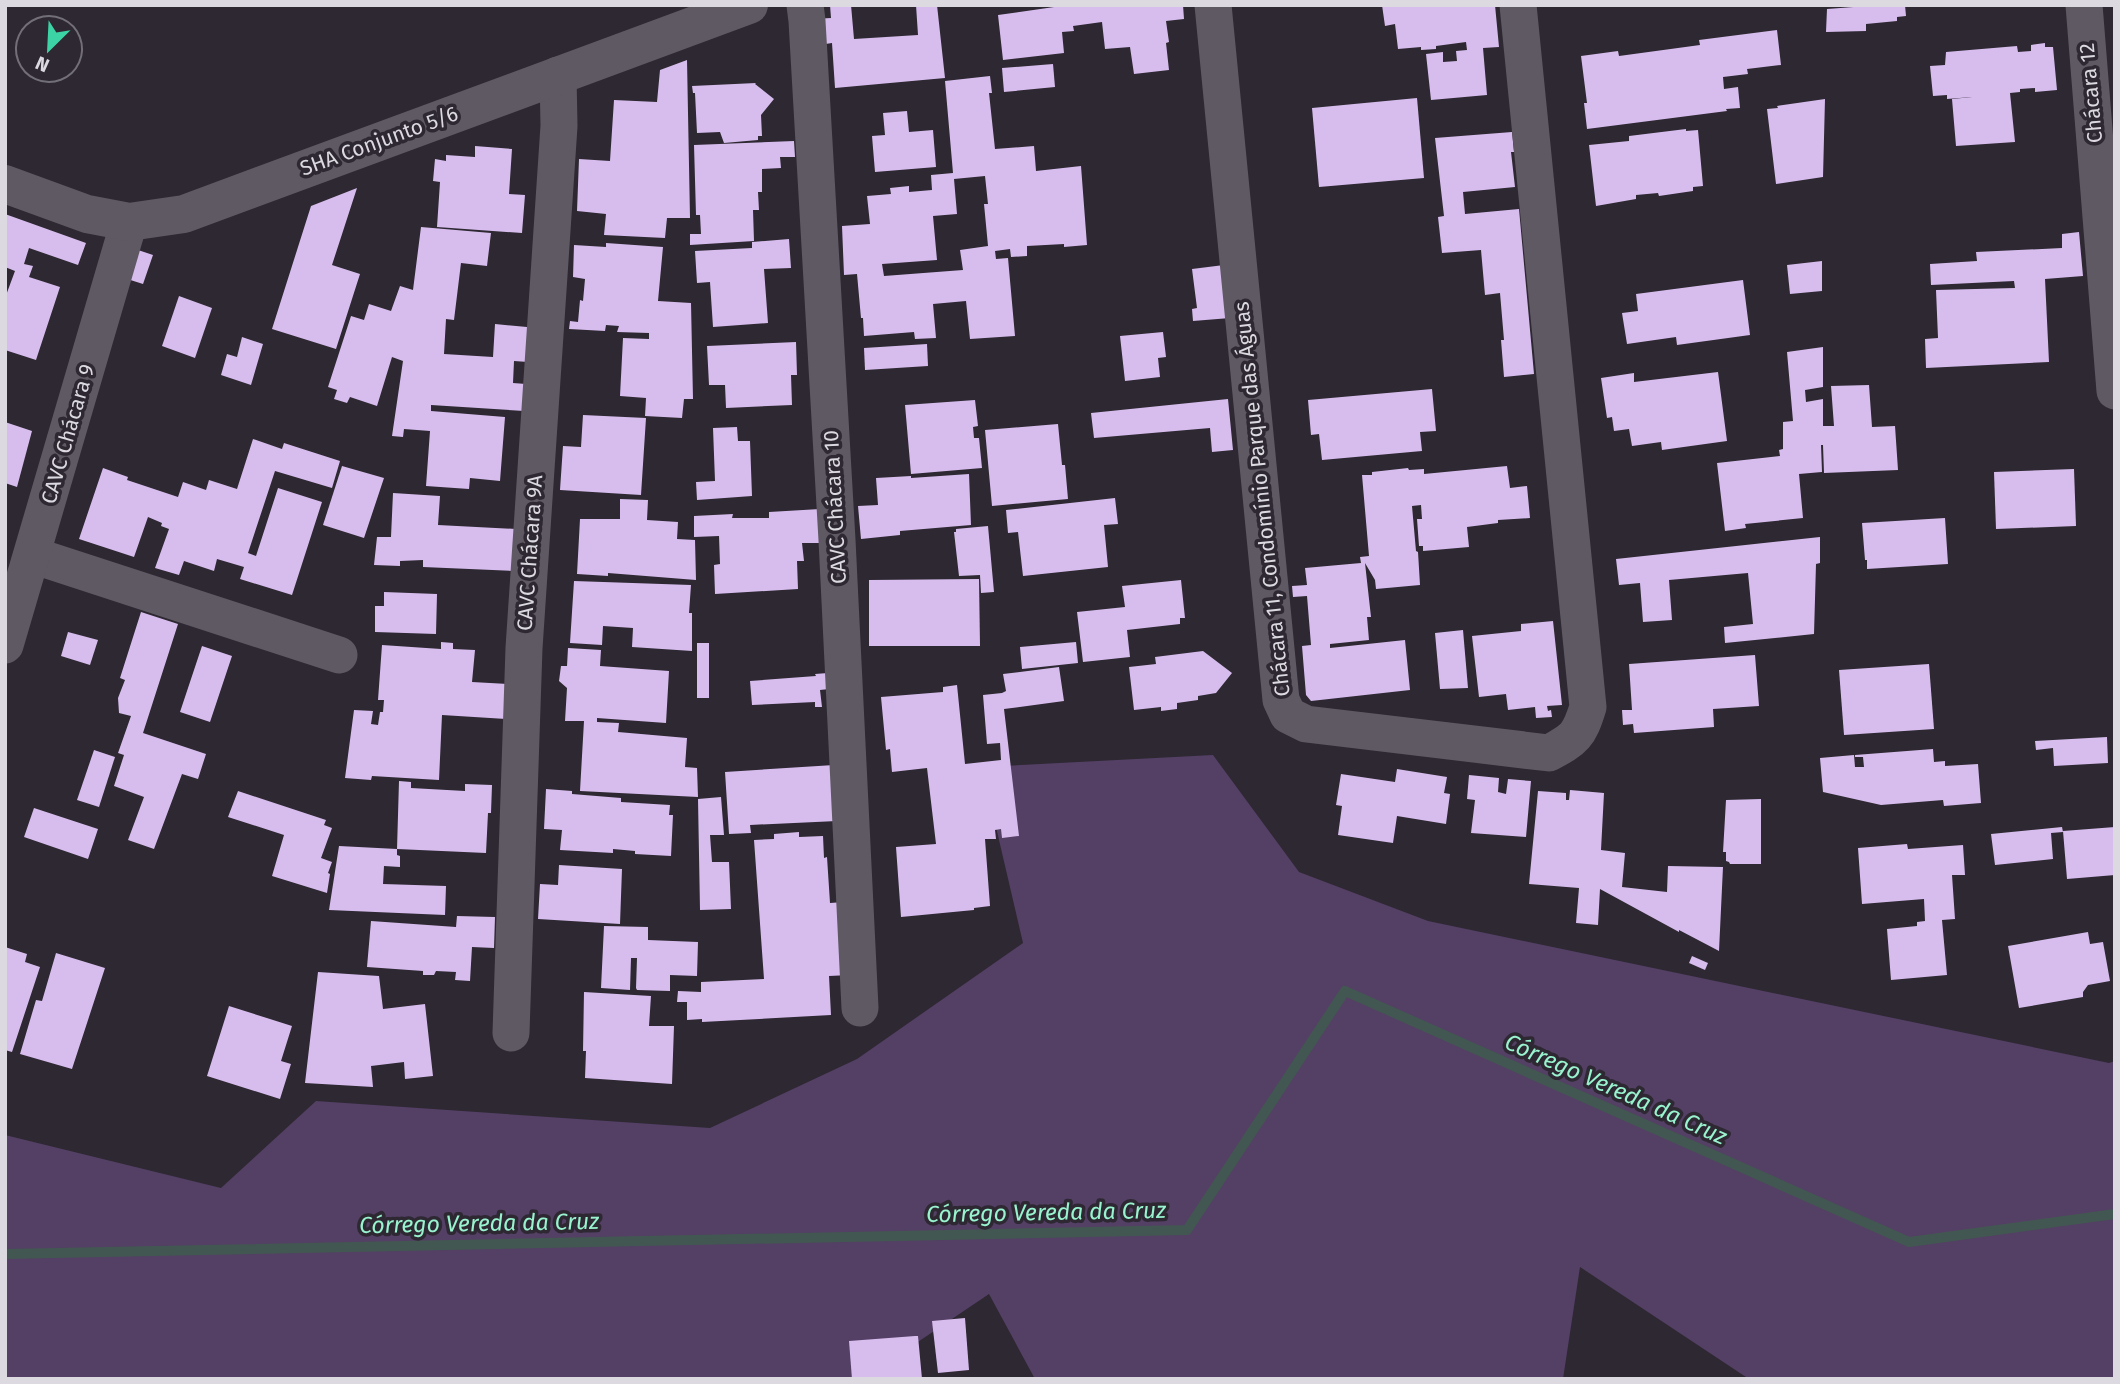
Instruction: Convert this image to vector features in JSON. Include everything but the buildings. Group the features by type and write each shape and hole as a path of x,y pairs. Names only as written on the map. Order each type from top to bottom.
{"street":[{"name":"SHA Conjunto 5/6","path":"5,184 87,214 130,222 184,214 749,5"},
{"name":"CAVC Chácara 10","path":"805,5 837,540 860,1009"},
{"name":"Chácara 11, Condomínio Parque das Águas","path":"1213,5 1281,700 1287,715 1306,724 1549,752 1570,741 1581,729 1588,707 1518,5"},
{"name":"Chácara 12","path":"2084,5 2115,391"},
{"name":"CAVC Chácara 9A","path":"511,1032 524,648 559,126 558,75"},
{"name":"CAVC Chácara 9","path":"5,645 130,222"},
{"path":"32,555 339,655"}],"shaded area":[{"path":"1213,755 1299,872 1428,921 2109,1063 2115,1061 2115,1379 1749,1379 1580,1267 1563,1379 1035,1379 989,1294 863,1379 5,1379 5,1135 221,1188 316,1101 710,1128 857,1059 1023,943 982,767"}],"waterway":[{"name":"Córrego Vereda da Cruz","path":"5,1254 1187,1230 1345,991 1909,1242 2115,1214"}]}
